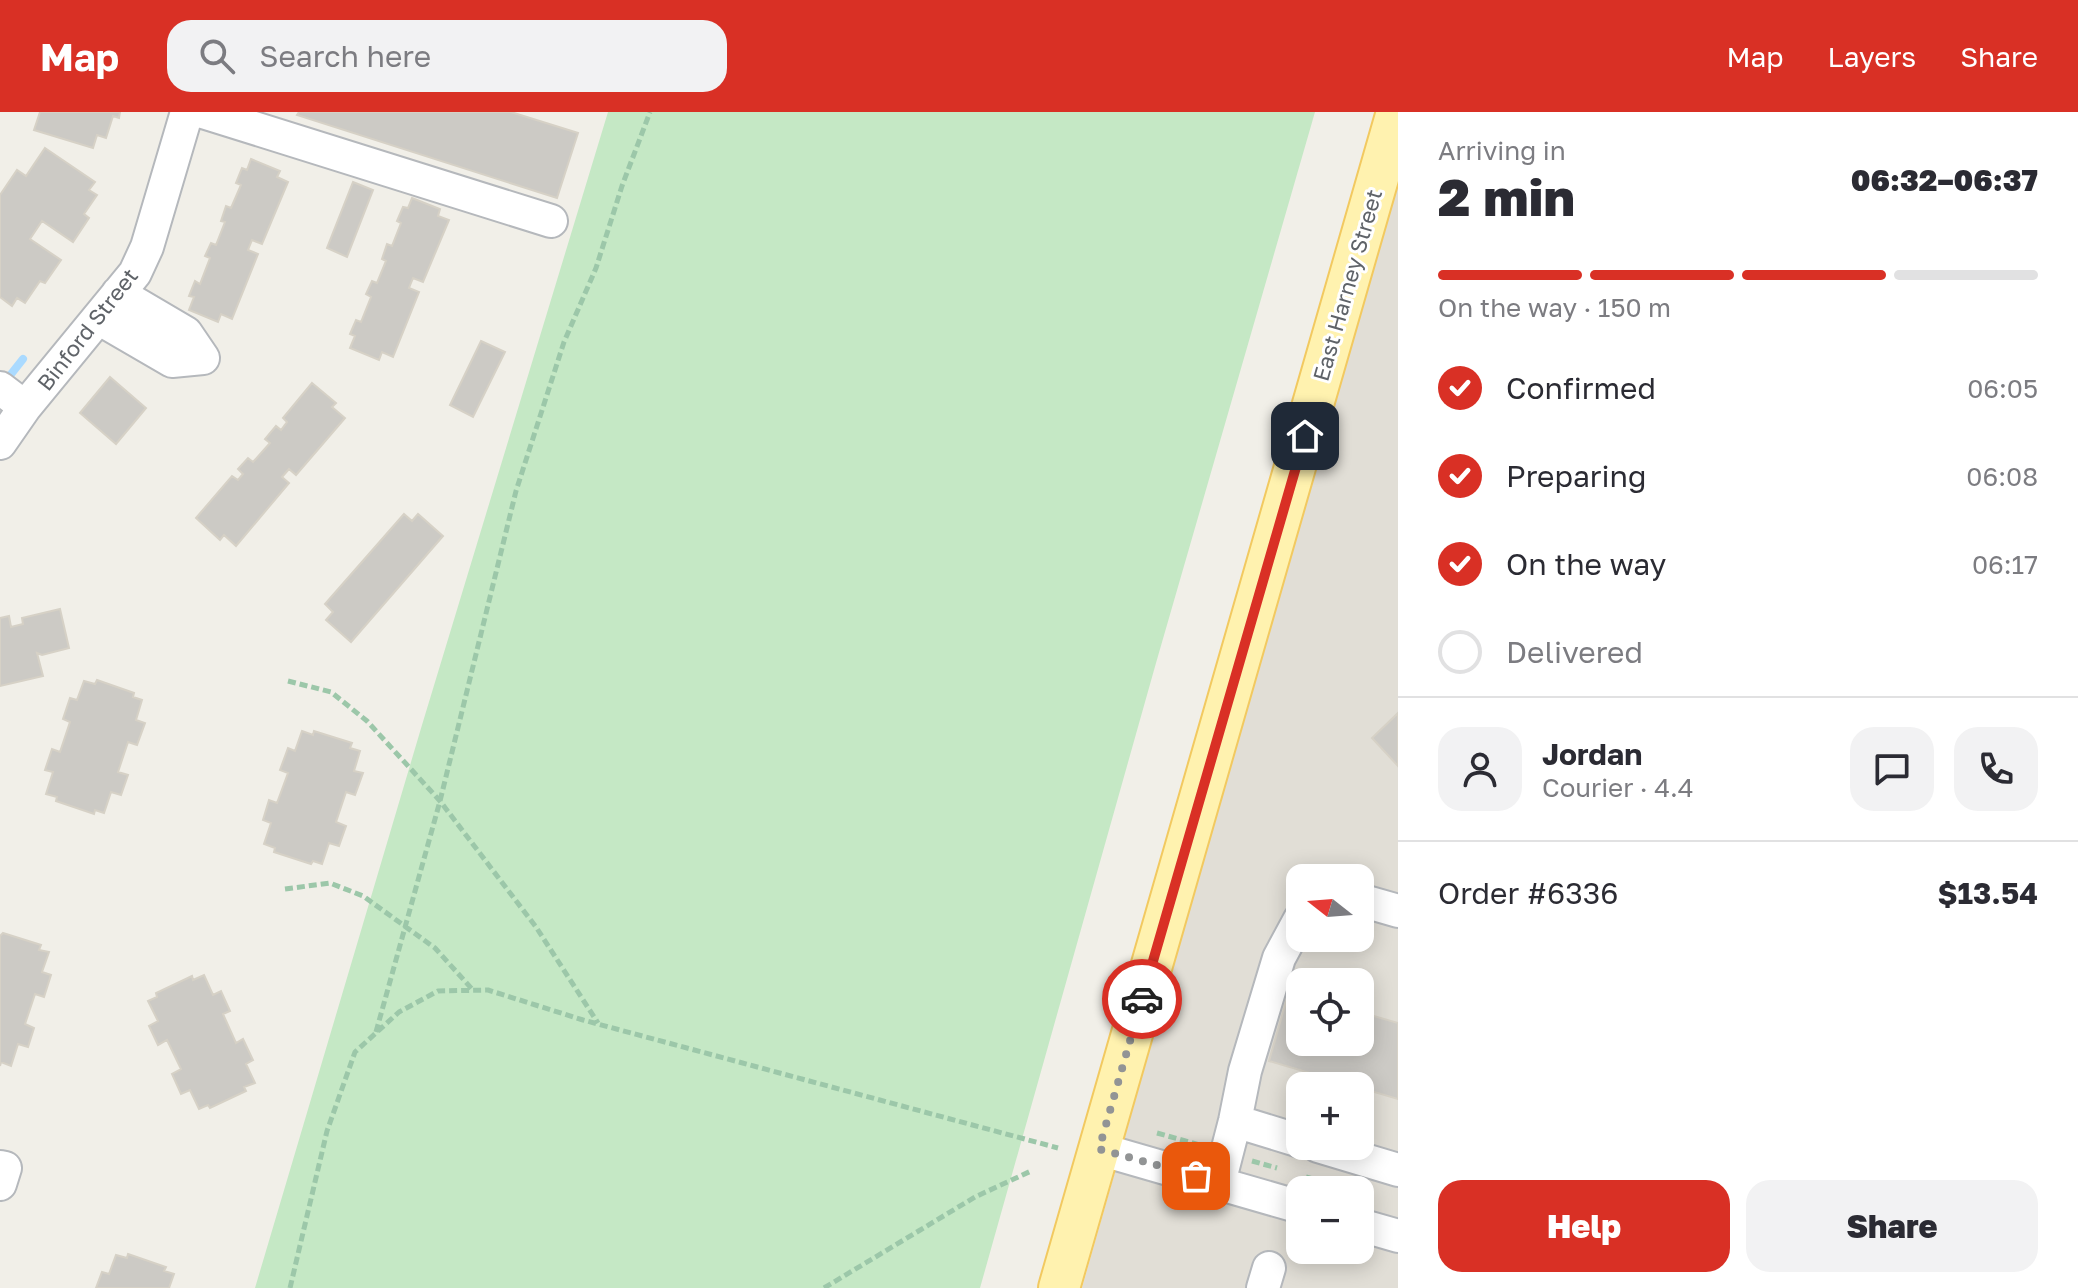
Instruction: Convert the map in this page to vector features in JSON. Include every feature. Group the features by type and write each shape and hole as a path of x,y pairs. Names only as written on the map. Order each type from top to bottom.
{"main road":[{"name":"East Harney Street","path":"1059,1288 1397,112"}],"street":[{"name":"Binford Street","path":"0,443 8,398 108,306 135,273 147,247 187,112"},
{"path":"203,112 551,221"},
{"path":"1374,904 1398,911"},
{"path":"1219,1183 1245,1071 1279,958 1286,945"},
{"path":"1235,1121 1286,1137"},
{"path":"1099,1149 1286,1203"},
{"path":"1365,1160 1398,1170"},
{"path":"1374,1229 1398,1236"}],"path":[{"path":"376,1033 440,801 516,491 564,342 596,268 650,112"},
{"path":"288,681 331,692 367,721 440,801 536,927 598,1024"},
{"path":"285,889 330,883 363,896 435,948 472,990"},
{"path":"290,1288 337,1098 355,1052 399,1012 438,991 488,990 598,1024 1058,1148"},
{"path":"824,1288 975,1197 1031,1171"}],"shaded area":[{"path":"1398,175 1398,1288 1082,1288"}],"green space":[{"path":"608,112 1315,112 980,1288 255,1288"}],"building":[{"path":"40,112 120,112 119,118 113,116 106,138 97,135 93,148 34,130"},
{"path":"299,112 511,112 578,133 557,198 297,115"},
{"path":"45,148 95,182 89,190 97,195 84,214 89,218 73,242 42,221 30,239 61,260 45,283 40,281 25,303 17,298 12,306 0,297 0,195 17,170 26,176"},
{"path":"251,159 280,171 277,177 288,182 262,244 252,240 248,250 258,254 232,319 221,314 218,322 189,310 194,297 189,296 195,281 200,284 210,258 205,256 211,243 216,245 225,222 221,221 226,206 231,208 241,185 236,183 242,168 247,170"},
{"path":"353,182 373,190 347,257 327,248"},
{"path":"412,198 440,209 438,216 449,220 423,282 413,278 409,288 419,292 393,357 382,352 379,360 350,348 355,336 350,334 356,320 361,322 371,297 366,294 372,281 377,283 386,261 382,259 387,244 392,246 401,223 397,221 403,207 408,208"},
{"path":"481,341 505,352 473,417 450,405"},
{"path":"110,377 146,408 116,444 80,413"},
{"path":"312,383 336,403 332,407 345,418 296,475 289,469 282,477 289,483 236,546 224,535 220,540 196,518 232,476 238,480 243,474 238,469 248,458 253,462 270,443 265,439 276,426 281,430 287,422 283,418"},
{"path":"404,514 412,521 418,514 443,536 351,642 326,620 333,612 325,604"},
{"path":"60,609 69,648 42,655 37,653 43,676 0,686 0,618 9,616 11,627 23,624 22,618"},
{"path":"97,680 134,693 133,697 142,700 136,720 145,723 137,745 128,742 118,772 128,775 121,795 111,792 104,813 95,810 94,814 56,801 57,797 46,794 53,772 45,770 52,749 60,752 70,722 63,719 70,698 77,700 84,681 95,684"},
{"path":"1398,713 1398,766 1372,738"},
{"path":"302,731 313,735 314,731 352,743 350,748 360,751 354,771 363,773 355,795 346,792 336,822 346,826 339,846 329,843 322,864 313,861 311,864 274,852 275,848 264,844 271,823 263,820 269,800 277,803 288,773 280,770 288,748 295,751"},
{"path":"3,933 41,945 39,950 49,952 42,972 51,975 44,997 35,994 25,1024 34,1028 28,1047 18,1044 11,1066 1,1062 0,1066 0,936"},
{"path":"204,975 213,995 221,991 230,1011 223,1014 236,1043 243,1039 253,1060 246,1064 255,1083 244,1087 246,1091 210,1108 208,1105 199,1109 190,1090 181,1094 172,1074 181,1069 167,1040 158,1045 149,1026 158,1021 148,1001 157,997 156,993 192,976 193,980"},
{"path":"1286,1002 1286,1056 1374,1056 1374,1016 1398,1023 1398,1099 1374,1092 1374,1072 1306,1072 1269,1061"},
{"path":"128,1254 166,1267 164,1271 174,1274 169,1288 96,1288 102,1272 109,1274 116,1255 127,1258"}],"waterway":[{"path":"4,383 23,359"}],"way so far":[{"path":"1142,999 1099,1149 1196,1176"}],"route":[{"path":"1142,999 1305,436"}]}
